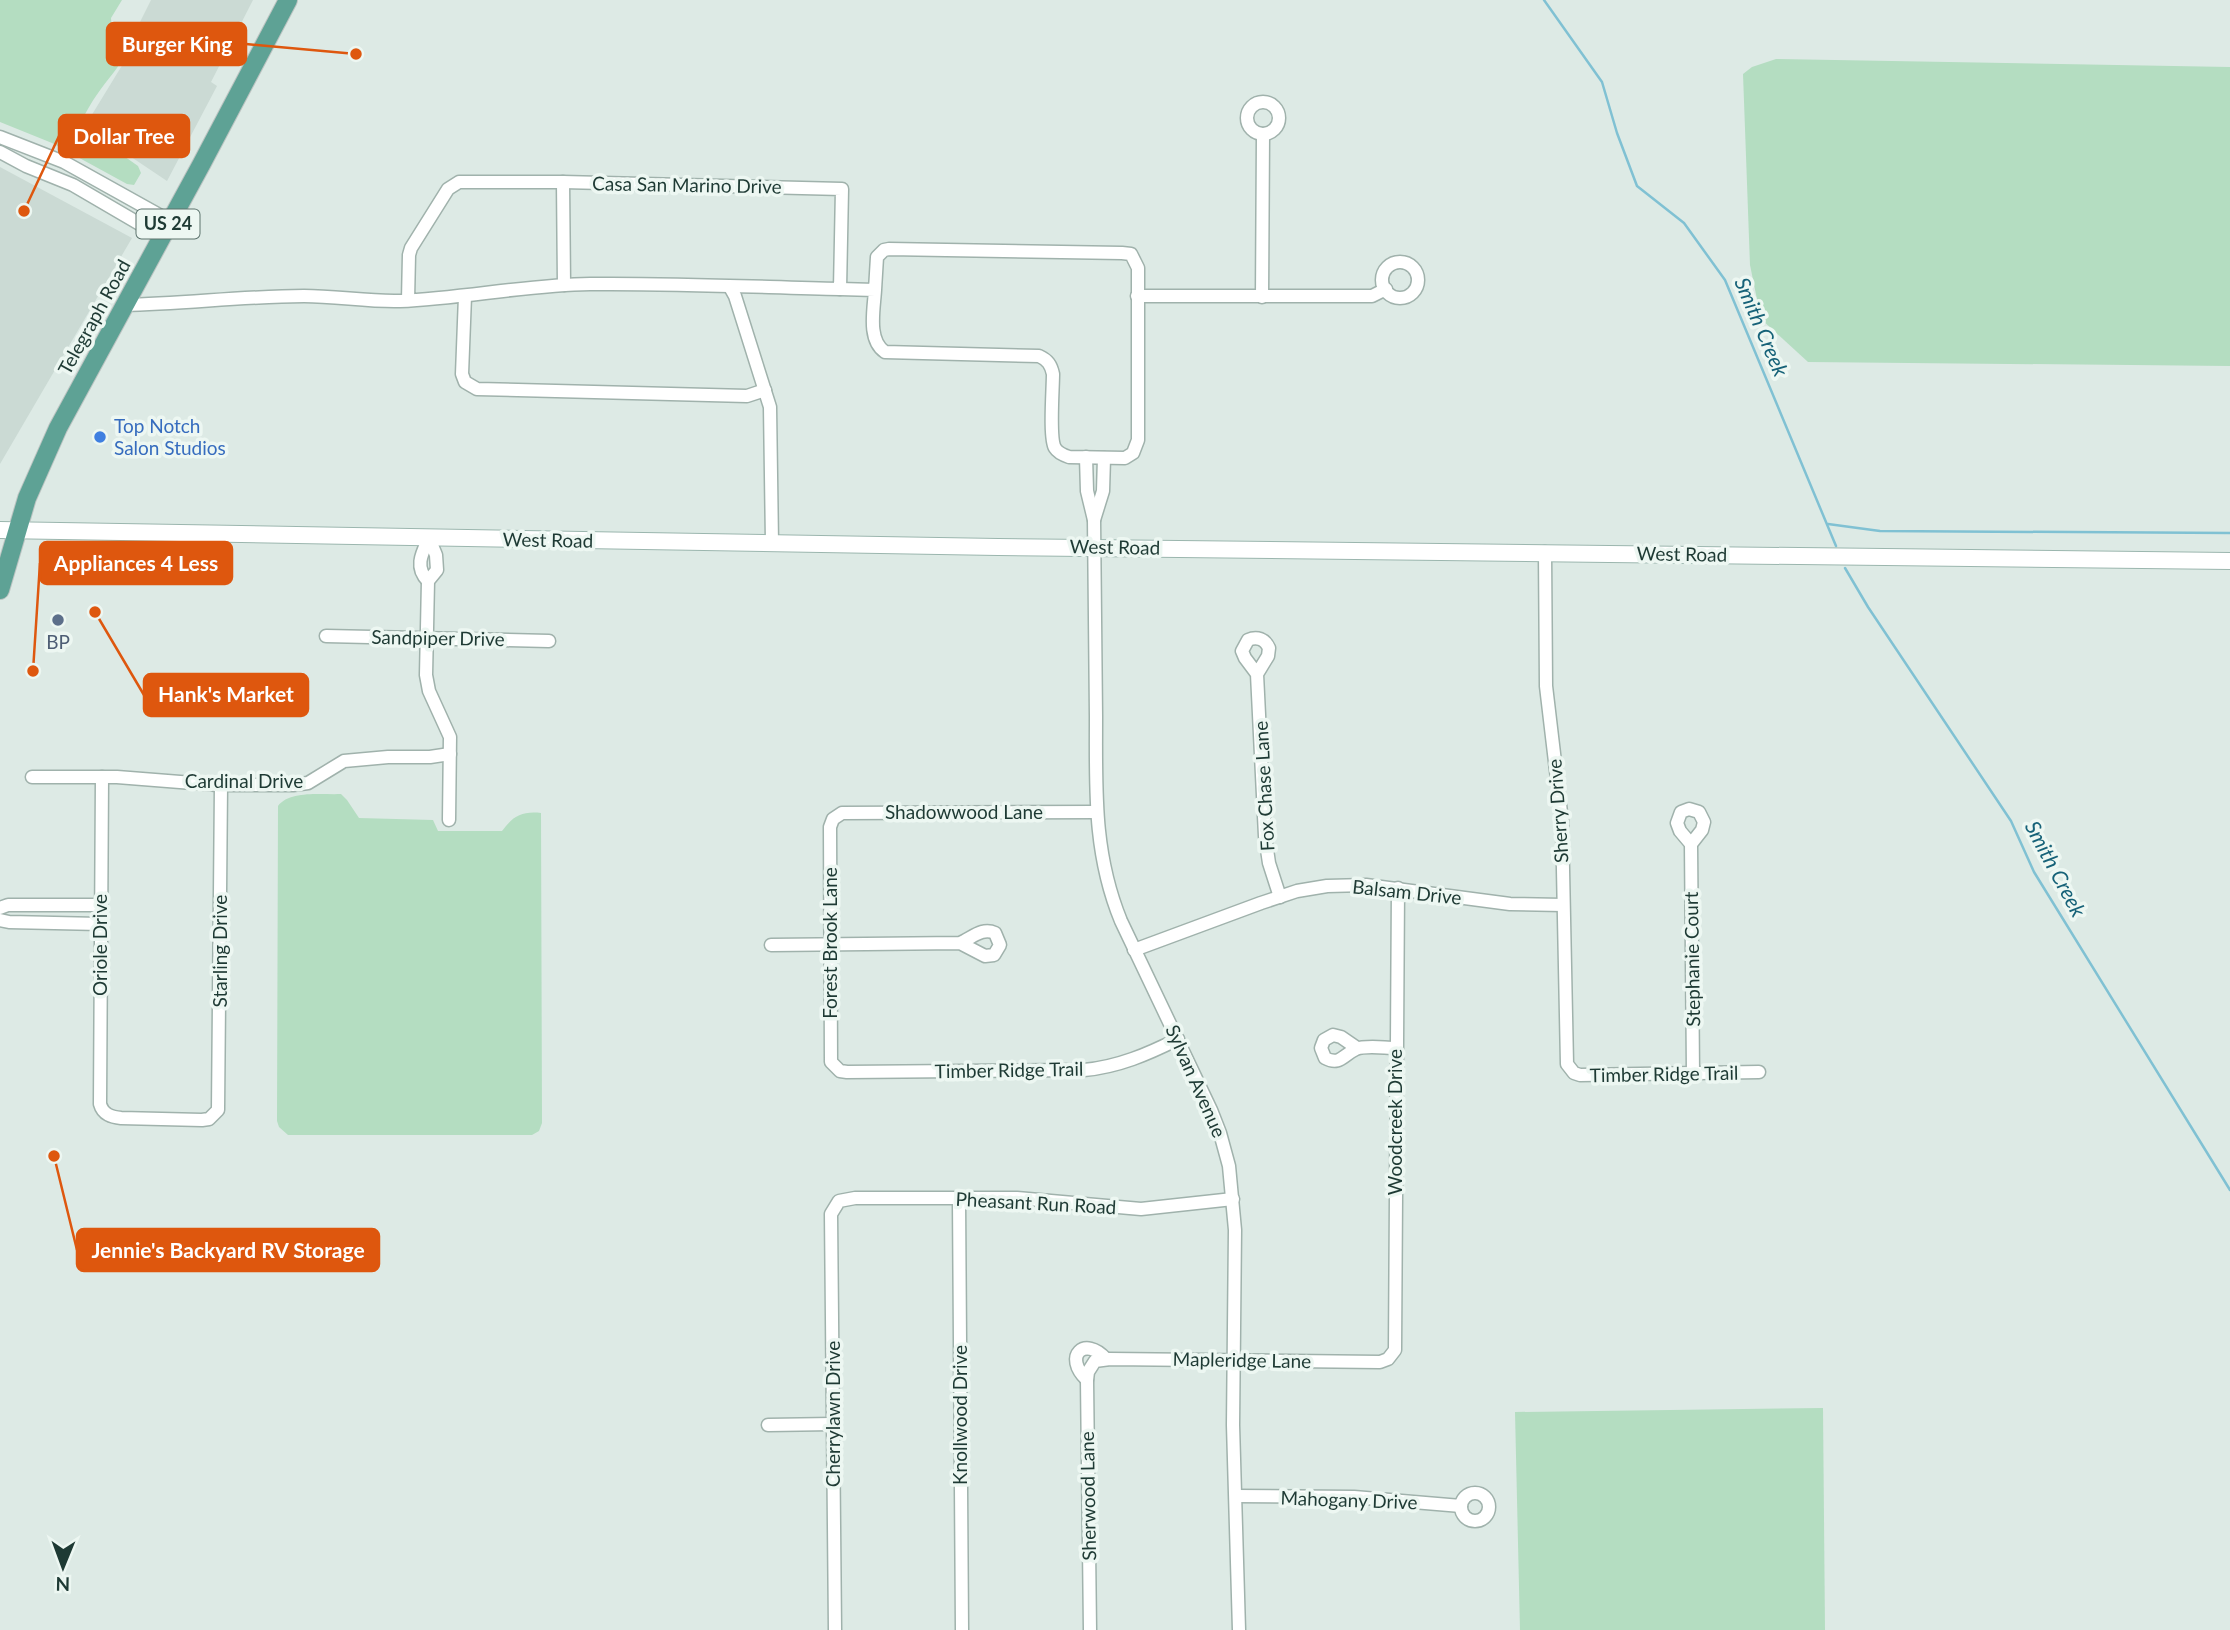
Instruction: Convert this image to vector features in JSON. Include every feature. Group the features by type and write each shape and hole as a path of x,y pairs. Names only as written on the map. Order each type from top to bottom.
{"main road":[{"name":"Telegraph Road","path":"0,590 8,530 46,452 288,0"}],"street":[{"path":"1262,297 1264,134"},
{"path":"0,137 44,153 170,220"},
{"path":"0,152 73,185 162,237"},
{"path":"73,185 80,172"},
{"name":"Casa San Marino Drive","path":"408,300 411,247 453,185 467,180 842,189 840,289"},
{"path":"563,182 564,285"},
{"path":"889,249 1109,252 1127,253 1135,258 1138,268 1138,444 1133,453 1125,458 1063,455 1054,446 1053,374 1047,360 1039,356 886,352 877,345 874,337 875,290 877,257 889,249"},
{"path":"124,305 302,296 332,296 367,301 408,300 590,284 875,290"},
{"path":"730,286 765,390 771,420 772,543"},
{"path":"1137,296 1372,296 1385,289"},
{"path":"465,296 462,374 464,382 477,389 747,396 765,390"},
{"path":"1086,457 1087,491 1094,520"},
{"path":"1094,520 1104,491 1104,458"},
{"name":"Sylvan Avenue","path":"1094,520 1096,812 1106,881 1114,906 1220,1133 1233,1199 1233,1424 1239,1630"},
{"name":"West Road","path":"8,530 1328,551 2230,561"},
{"path":"429,538 436,555 437,570 428,580 427,682 450,737 449,820"},
{"name":"Sherry Drive","path":"1545,552 1546,687 1562,810 1565,1057 1569,1069"},
{"name":"Sandpiper Drive","path":"326,636 549,640"},
{"name":"Fox Chase Lane","path":"1257,674 1265,836 1269,863 1280,897"},
{"name":"Cardinal Drive","path":"33,777 157,779 221,785 308,783 344,761 450,754"},
{"name":"Oriole Drive","path":"102,777 100,1101 104,1112"},
{"name":"Starling Drive","path":"104,1112 121,1118 202,1120 213,1116 218,1110 221,785"},
{"name":"Shadowwood Lane","path":"833,819 842,813 1096,812"},
{"name":"Forest Brook Lane","path":"833,819 830,827 830,1056 834,1067"},
{"name":"Stephanie Court","path":"1691,844 1693,1073"},
{"name":"Balsam Drive","path":"1134,950 1280,897 1327,886 1366,885 1510,904 1563,905"},
{"name":"Woodcreek Drive","path":"1392,1355 1396,1346 1398,888"},
{"path":"0,908 8,905 100,905"},
{"path":"0,920 100,923"},
{"path":"771,944 960,943"},
{"name":"Timber Ridge Trail","path":"834,1067 847,1072 1084,1070 1136,1059 1178,1039"},
{"path":"1357,1048 1396,1048"},
{"name":"Timber Ridge Trail","path":"1569,1069 1580,1075 1759,1072"},
{"name":"Pheasant Run Road","path":"839,1201 855,1198 1029,1199 1141,1209 1233,1199"},
{"name":"Knollwood Drive","path":"959,1199 962,1630"},
{"name":"Cherrylawn Drive","path":"835,1630 831,1214 839,1201"},
{"path":"1087,1380 1077,1368 1075,1362 1078,1354 1090,1348 1101,1353 1106,1359"},
{"name":"Mapleridge Lane","path":"1092,1364 1099,1359 1380,1362 1392,1355"},
{"name":"Sherwood Lane","path":"1090,1630 1087,1380 1092,1364"},
{"path":"768,1425 833,1424"},
{"name":"Mahogany Drive","path":"1236,1496 1354,1497 1461,1506"}],"shaded area":[{"path":"151,0 253,0 211,82 217,86 167,181 85,126 129,54"},
{"path":"0,167 132,238 0,464"}],"green space":[{"path":"0,0 122,0 111,18 112,31 129,49 96,95 82,120 84,128 138,166 141,173 134,185 127,184 52,143 0,122"},
{"path":"1776,59 2230,67 2230,366 1808,362 1761,319 1750,265 1743,74 1752,67"},
{"path":"341,794 359,818 433,820 438,831 502,831 519,816 541,813 542,1123 539,1131 532,1135 288,1135 279,1127 278,806 298,795"},
{"path":"1823,1408 1825,1630 1520,1630 1515,1412"}],"waterway":[{"name":"Smith Creek","path":"1544,0 1602,82 1637,186 1684,223 1725,280 1836,546"},
{"path":"1828,524 1880,531 2230,533"},
{"name":"Smith Creek","path":"1845,568 1868,607 2011,821 2034,872 2230,1190"}],"place":[{"name":"Burger King","path":"356,54"},
{"name":"Dollar Tree","path":"24,211"},
{"name":"Top Notch Salon Studios","path":"100,437"},
{"name":"Hank's Market","path":"95,612"},
{"name":"BP","path":"58,620"},
{"name":"Appliances 4 Less","path":"33,671"},
{"name":"Jennie's Backyard RV Storage","path":"54,1156"}]}
